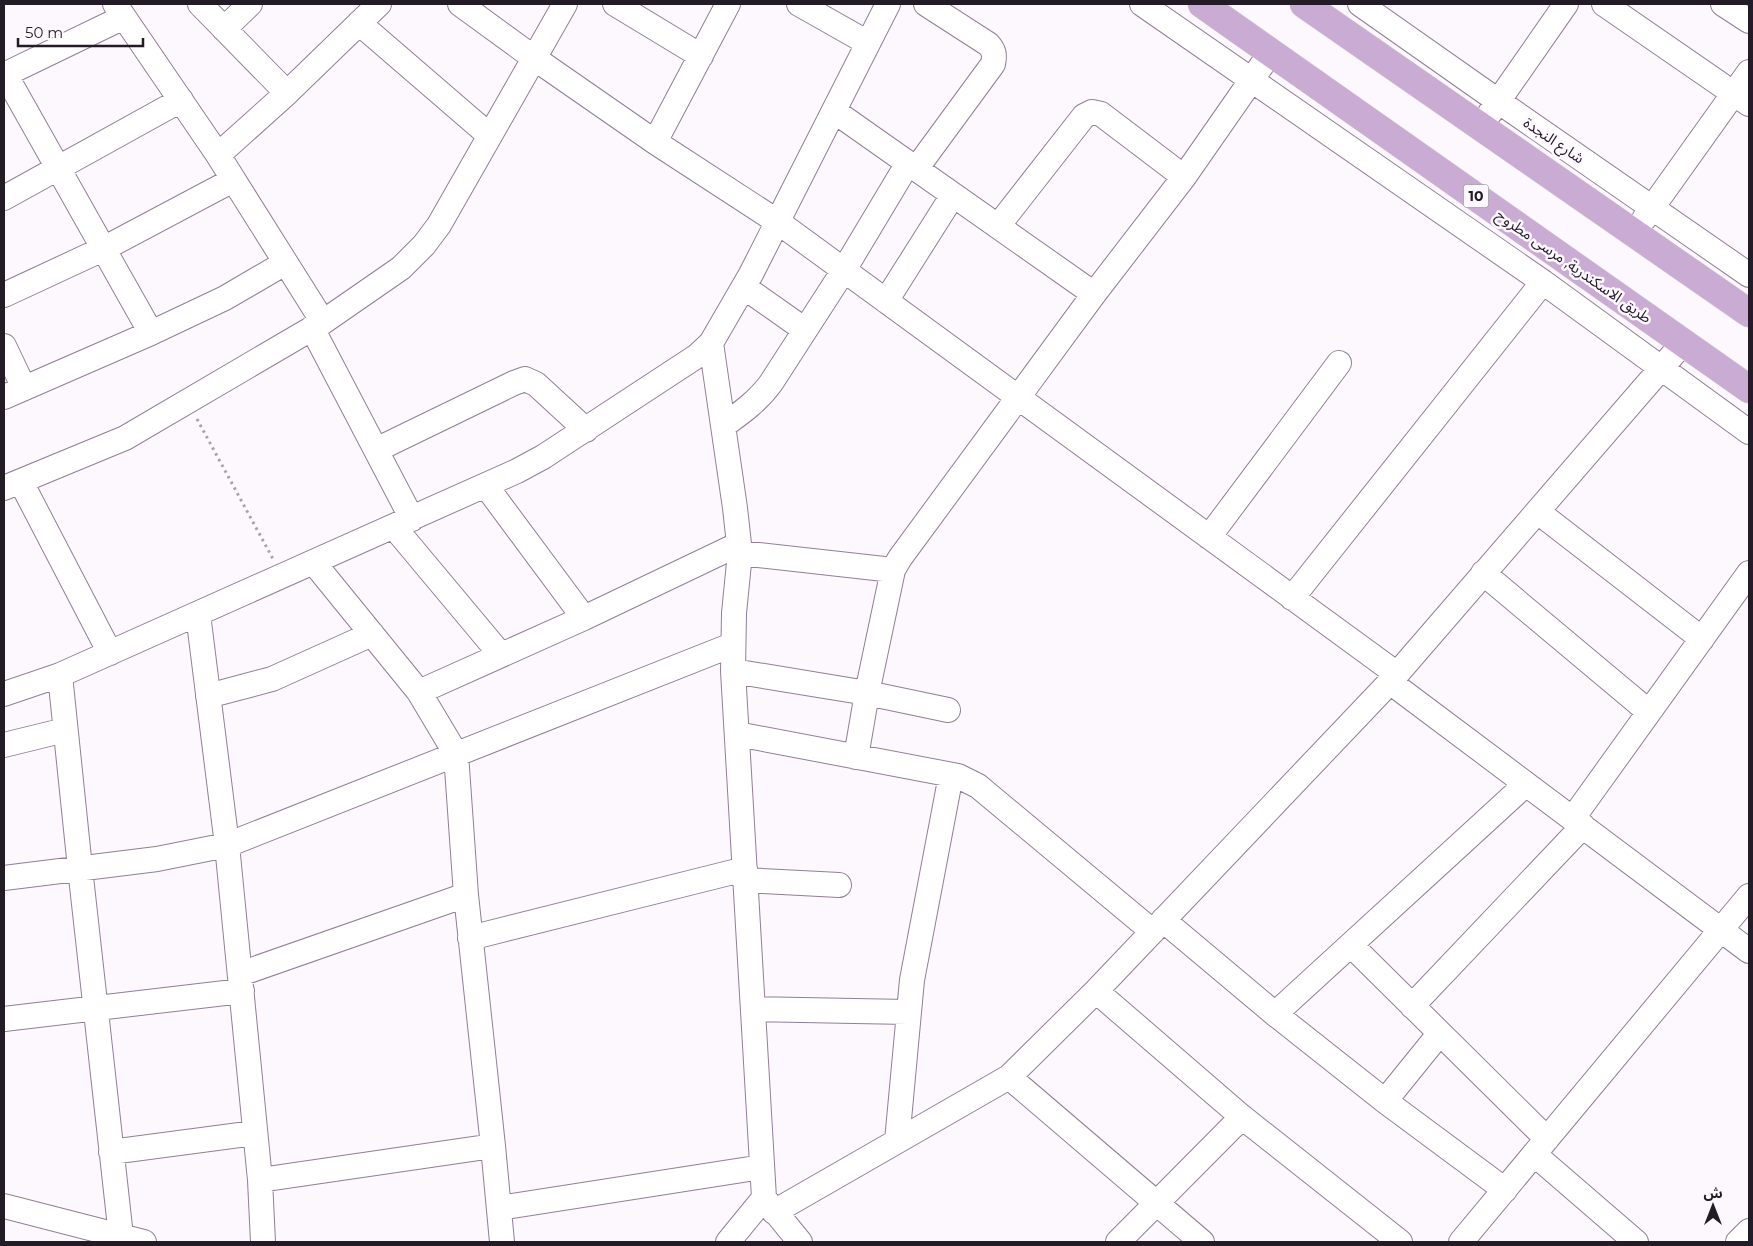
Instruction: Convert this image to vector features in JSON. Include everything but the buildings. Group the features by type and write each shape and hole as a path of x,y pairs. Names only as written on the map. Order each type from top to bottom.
{"main road":[{"name":"طريق الاسكندرية, مرسى مطروح","path":"1202,4 1749,389"},
{"path":"1304,4 1749,313"}],"street":[{"path":"200,4 287,93"},
{"path":"224,28 250,4"},
{"path":"460,4 655,142 778,222 1209,537 1292,598 1526,784 1749,951"},
{"path":"110,653 12,485 125,438 318,325 401,268 424,245 438,225 564,4"},
{"path":"615,4 700,56"},
{"path":"655,142 728,4"},
{"path":"799,4 868,43"},
{"path":"4,694 60,675 486,486 543,457 698,356 710,343 744,287 888,4"},
{"path":"723,426 762,395 912,166 993,64 994,52 988,44 926,4"},
{"path":"1142,4 1543,282 1749,432"},
{"name":"شارع النجدة","path":"1360,4 1749,275"},
{"path":"1481,126 1566,4"},
{"path":"1604,4 1742,99"},
{"path":"1723,4 1749,21"},
{"path":"151,333 4,75 119,10 218,155 285,263 318,325 376,450 403,523 500,655"},
{"path":"218,155 287,93 370,10 490,136"},
{"path":"856,757 867,693 893,570 910,542 1094,294 1184,177 1271,52"},
{"path":"1634,233 1653,207 1742,99 1749,72"},
{"path":"4,198 181,100"},
{"path":"834,111 1094,294"},
{"path":"998,226 1084,116 1092,112 1101,114 1184,177"},
{"path":"4,295 103,249 233,180"},
{"path":"886,301 953,195"},
{"path":"4,346 14,393 151,333 225,298 285,263"},
{"path":"1292,598 1543,282"},
{"path":"744,287 805,330"},
{"path":"710,343 740,548 732,645 762,1167 769,1205 800,1242"},
{"path":"728,1242 769,1205 897,1141 1008,1077 1096,991 1394,678 1683,343"},
{"path":"1209,537 1339,363"},
{"path":"376,450 525,379 536,384 586,430"},
{"path":"486,486 584,618"},
{"path":"1538,512 1702,639"},
{"path":"419,692 740,548 893,570"},
{"path":"314,563 419,692 456,754 466,896 502,1242"},
{"path":"1483,573 1649,712"},
{"path":"1412,1006 1578,822 1649,712 1749,573"},
{"path":"198,614 227,845 260,1180 263,1242"},
{"path":"208,696 272,679 372,634"},
{"path":"4,878 157,859 227,845 732,645"},
{"path":"733,670 867,693 948,710"},
{"path":"60,675 121,1236"},
{"path":"4,745 65,730"},
{"path":"737,734 951,775 968,780 1505,1190"},
{"path":"897,1141 908,1012 916,954 951,775"},
{"path":"1275,1014 1526,784"},
{"path":"470,938 745,874 839,885"},
{"path":"4,1019 95,1007 241,983 466,896"},
{"path":"1461,1242 1749,896"},
{"path":"1351,945 1440,1034 1541,1146 1636,1242"},
{"path":"1096,991 1242,1117 1400,1242"},
{"path":"753,1009 908,1012"},
{"path":"1386,1101 1440,1034"},
{"path":"1008,1077 1202,1242"},
{"path":"1118,1242 1242,1117"},
{"path":"112,1152 255,1133"},
{"path":"260,1180 493,1146"},
{"path":"499,1208 762,1167"},
{"path":"4,1206 144,1242"},
{"path":"1738,1242 1749,1231"}],"path":[{"path":"188,402 282,577"}]}
